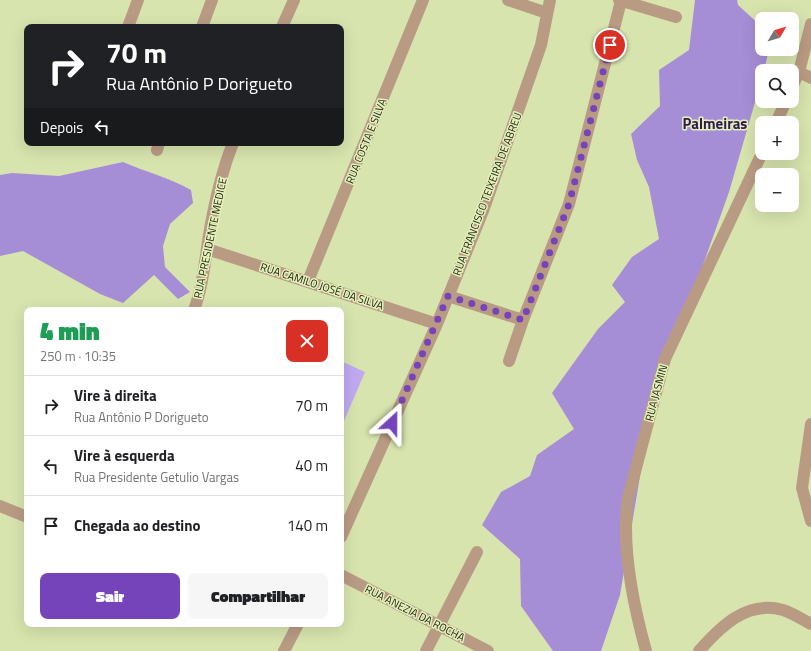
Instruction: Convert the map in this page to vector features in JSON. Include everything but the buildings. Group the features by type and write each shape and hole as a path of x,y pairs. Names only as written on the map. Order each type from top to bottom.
{"street":[{"path":"129,24 138,0"},
{"path":"203,24 212,0"},
{"path":"283,24 294,0"},
{"name":"RUA COSTA E SILVA","path":"308,281 423,0"},
{"path":"508,0 547,12"},
{"name":"RUA FRANCISCO TEIXEIRA DE ABREU","path":"344,529 437,324 483,211 541,45 550,0"},
{"path":"509,361 523,320 569,204 620,0 676,17"},
{"path":"811,24 799,72 811,78"},
{"name":"RUA PRESIDENTE MEDICE","path":"195,307 201,293 207,250 227,158 232,146"},
{"name":"RUA JASMIN","path":"646,651 639,625 627,552 625,519 628,498 665,359 759,160"},
{"name":"RUA CAMILO JOSÉ DA SILVA","path":"207,250 308,281 437,324"},
{"path":"448,296 523,320"},
{"path":"811,424 802,488 811,521"},
{"path":"0,506 24,516"},
{"path":"426,651 477,552"},
{"name":"RUA ANEZIA DA ROCHA","path":"344,577 488,651"},
{"path":"699,651 717,630 732,619 750,610 770,608 784,611 811,624"},
{"path":"284,651 292,627"}],"shaded area":[{"path":"695,0 737,0 738,5 755,21 755,56 767,56 766,64 755,64 755,102 729,192 651,411 620,595 601,651 553,651 521,606 520,559 482,525 501,492 530,476 537,455 574,429 552,393 598,329 625,302 612,285 632,257 659,239 649,187 637,160 631,134 660,106 659,70 689,50"},
{"path":"123,162 175,182 191,190 193,203 170,224 163,246 165,267 190,292 178,299 154,275 123,303 100,294 23,251 0,256 0,175 12,173 59,176"},
{"path":"344,362 365,372 344,421"}],"district":[{"name":"Palmeiras","path":"715,124"}],"route":[{"path":"392,423 437,324 448,296 523,320 569,204 610,45"}]}
